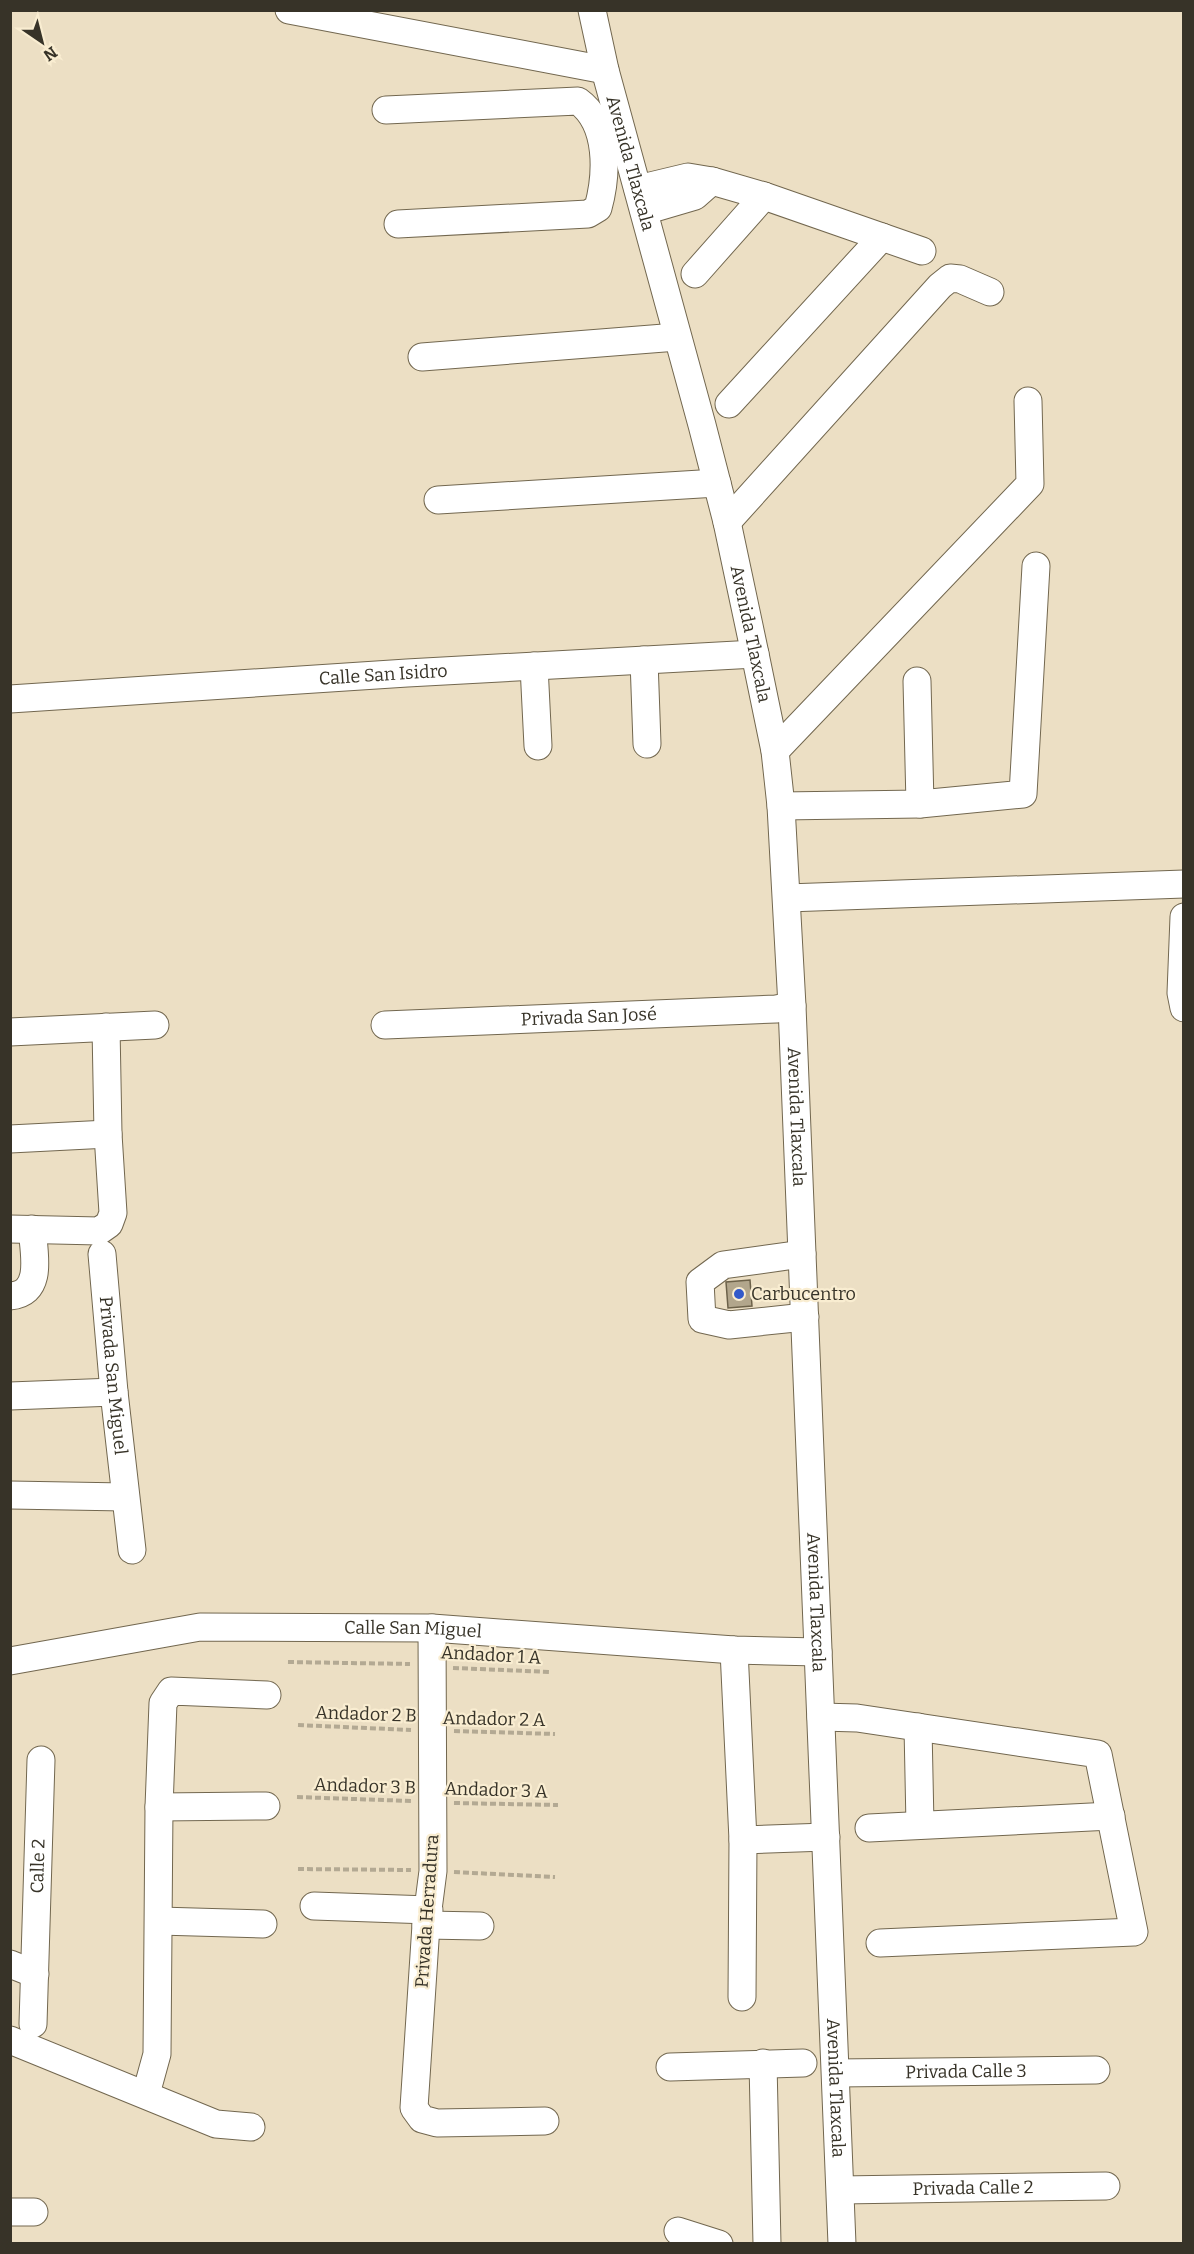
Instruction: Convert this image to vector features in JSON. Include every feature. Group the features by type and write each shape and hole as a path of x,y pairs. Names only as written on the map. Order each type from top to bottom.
{"street":[{"path":"289,10 605,70"},
{"name":"Avenida Tlaxcala","path":"592,10 605,70 621,168 677,337 717,483 734,514 755,654 781,744 793,806 787,898 821,1717 814,1838 836,2073 842,2244"},
{"path":"386,110 578,101 586,107 621,168"},
{"path":"621,168 712,181 764,196 922,251"},
{"path":"398,224 588,214 598,208 621,168"},
{"path":"695,274 764,196"},
{"path":"729,404 882,237"},
{"path":"734,514 940,286 950,278 960,279 990,292"},
{"path":"422,357 677,337"},
{"path":"781,744 1030,484 1028,401"},
{"path":"438,500 717,483"},
{"path":"793,806 920,804 1023,794 1036,566"},
{"name":"Calle San Isidro","path":"10,699 755,654"},
{"path":"644,660 647,744"},
{"path":"534,666 538,746"},
{"path":"917,681 920,804"},
{"path":"787,898 1184,884"},
{"path":"1184,917 1181,993 1184,1008"},
{"name":"Privada San José","path":"385,1025 776,1009 792,1006"},
{"path":"10,1032 155,1025"},
{"path":"10,1296 18,1296 29,1290 35,1278 21,1229 100,1242 109,1224 112,1213 106,1027"},
{"path":"10,1139 108,1134"},
{"name":"Privada San Miguel","path":"100,1242 132,1550"},
{"path":"802,1254 723,1265 700,1282 702,1319 729,1325 805,1317"},
{"path":"10,1396 114,1392"},
{"path":"10,1495 125,1497"},
{"name":"Calle San Miguel","path":"10,1661 200,1627 432,1628 734,1650 818,1652"},
{"name":"Privada Herradura","path":"432,1628 430,1665 433,1870 427,1917 414,2109 422,2120 437,2123 545,2121"},
{"path":"734,1650 743,1840 742,1997"},
{"path":"146,2094 157,2054 159,1806 163,1703 171,1691 267,1695"},
{"path":"821,1717 857,1718 1098,1754 1134,1932 880,1943"},
{"path":"918,1727 920,1825"},
{"name":"Calle 2","path":"33,2024 23,1969 41,1760"},
{"path":"159,1806 266,1806"},
{"path":"869,1828 1110,1816"},
{"path":"743,1840 814,1838"},
{"path":"314,1906 427,1917 480,1926"},
{"path":"159,1922 263,1924"},
{"path":"10,2040 216,2124 251,2127"},
{"path":"670,2067 802,2062"},
{"path":"763,2063 767,2244"},
{"name":"Privada Calle 3","path":"836,2073 1096,2070"},
{"name":"Privada Calle 2","path":"841,2190 1106,2186"},
{"path":"678,2230 719,2244"}],"path":[{"name":"Andador 1 A","path":"288,1662 430,1665 551,1672"},
{"name":"Andador 2 B","path":"298,1725 432,1731"},
{"name":"Andador 2 A","path":"432,1731 555,1734"},
{"name":"Andador 3 B","path":"297,1797 432,1802"},
{"name":"Andador 3 A","path":"432,1802 558,1805"}],"building":[{"name":"Carbucentro","path":"750,1280 752,1306 728,1308 726,1282"}],"place":[{"name":"Carbucentro","path":"739,1294"}]}
